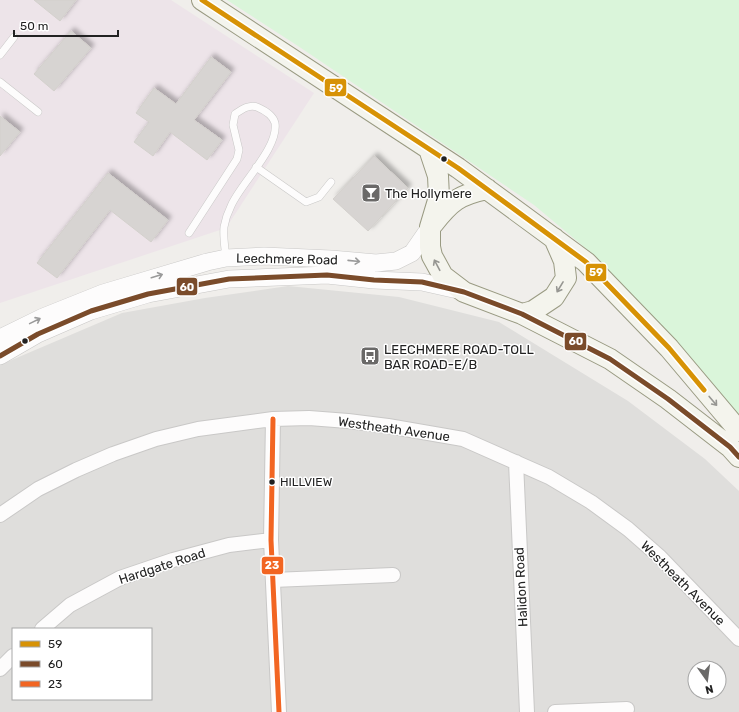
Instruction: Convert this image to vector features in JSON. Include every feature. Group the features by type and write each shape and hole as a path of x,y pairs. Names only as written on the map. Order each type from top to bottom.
{"main road":[{"path":"202,0 458,168 586,262 669,348 739,431"},
{"path":"429,149 438,176 439,197 430,228 430,247 432,256 443,276 464,292"},
{"name":"Leechmere Road","path":"430,228 444,210 460,197 487,189"},
{"path":"522,314 534,311 554,297 566,278 564,261 554,238"},
{"name":"Leechmere Road","path":"464,292 522,314 610,359 668,399 730,447 739,457"}],"street":[{"name":"Leechmere Road","path":"0,338 43,317 103,293 159,275 226,258 296,256 376,264 396,261 412,253 430,228"},
{"name":"Leechmere Road","path":"0,356 38,334 91,311 148,294 229,279 327,275 374,280 422,282 464,292"},
{"name":"Westheath Avenue","path":"0,515 38,489 76,470 156,439 198,429 273,419 309,418 388,426 463,439 550,477 591,502 628,529 660,557 739,639"},
{"path":"273,419 271,540 279,712"},
{"name":"Halidon Road","path":"516,462 527,712"},
{"name":"Hardgate Road","path":"43,628 70,605 120,578 173,560 228,545 271,540"},
{"path":"272,580 393,575"},
{"path":"0,669 12,657"},
{"path":"555,712 627,709"}],"lane":[{"path":"0,55 14,37"},
{"path":"0,82 38,112"},
{"path":"189,233 237,159 239,150 233,124 235,114 245,107 255,106 268,113 275,122 274,135 256,167 231,205 224,227 226,258"},
{"path":"256,167 306,202 319,197 331,182"}],"shaded area":[{"path":"0,0 171,0 314,93 226,228 0,303"},
{"path":"288,286 399,297 499,322 628,401 705,459 739,491 739,712 0,712 0,365 122,313 205,298"}],"green space":[{"path":"227,0 739,0 739,415 595,256 534,205"}],"building":[{"path":"34,0 76,0 60,21"},
{"path":"71,31 91,48 54,91 34,74"},
{"path":"211,57 231,72 194,120 222,140 207,160 170,132 153,156 134,142 149,122 136,113 154,88 176,104"},
{"path":"0,116 20,132 0,156"},
{"name":"The Hollymere","path":"374,156 408,188 368,231 333,199"},
{"path":"108,173 168,220 151,242 110,210 57,278 37,263"}],"transit line":[{"name":"59","path":"202,0 458,168 586,262 669,348 704,390"},
{"name":"60","path":"0,356 38,334 91,311 148,294 229,279 327,275 374,280 422,282 464,292 522,314 610,359 668,399 730,447 739,457"},
{"name":"23","path":"273,419 271,540 279,712"}],"place":[{"name":"The Hollymere","path":"371,193"},
{"name":"LEECHMERE ROAD-TOLL BAR ROAD-E/B","path":"370,356"},
{"name":"HILLVIEW","path":"272,482"}]}
